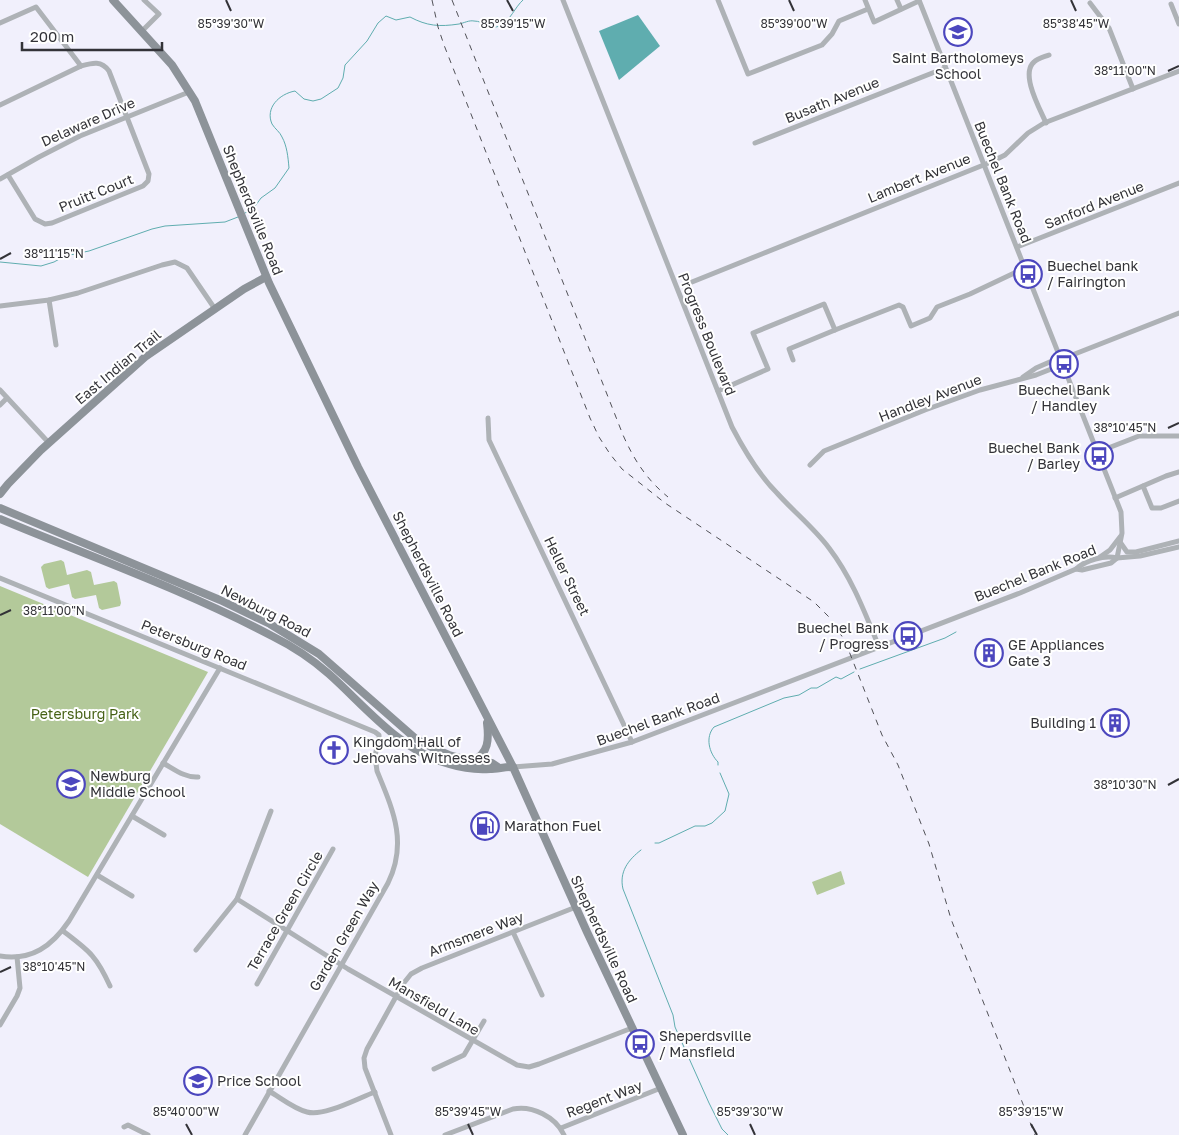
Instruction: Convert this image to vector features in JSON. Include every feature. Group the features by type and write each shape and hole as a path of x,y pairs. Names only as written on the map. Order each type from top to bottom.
{"main road":[{"name":"Shepherdsville Road","path":"113,0 172,65 189,92 205,125 266,278 358,467 513,767 576,908 683,1135"},
{"name":"East Indian Trail","path":"0,494 49,443 145,357 244,289 266,278"},
{"name":"Newburg Road","path":"0,508 220,600 270,624 321,655 416,739 435,750 472,761 492,763 498,767"},
{"name":"Newburg Road","path":"0,519 158,583 274,637 317,665 402,740 428,756 441,762 462,767 492,770 498,767 513,767"},
{"path":"472,761 483,754 488,746 489,737 486,714"}],"street":[{"path":"142,31 159,14 144,0"},
{"name":"Progress Boulevard","path":"563,0 718,391 741,444 775,492 818,535 841,564 879,647"},
{"path":"718,0 748,74 822,45 832,34 839,20 868,9"},
{"path":"865,0 874,22 919,1"},
{"path":"897,0 901,9"},
{"name":"Buechel Bank Road","path":"513,767 552,764 632,742 1020,593 1076,569 1081,564 1110,556 1117,558 1122,517 1062,360 919,1"},
{"path":"1090,3 1108,28 1133,89"},
{"path":"1171,4 1179,24"},
{"path":"0,23 35,7 81,66"},
{"path":"1046,123 1030,84 1028,73 1033,63 1049,55"},
{"path":"0,105 81,66 95,63 103,65 108,69 128,117"},
{"name":"Busath Avenue","path":"754,143 945,68"},
{"name":"Lambert Avenue","path":"687,284 1005,155 1028,133 1046,123 1179,71"},
{"name":"Delaware Drive","path":"0,180 53,149 189,92"},
{"name":"Pruitt Court","path":"8,175 35,219 46,224 144,186 149,178 148,169 128,117"},
{"name":"Sanford Avenue","path":"1017,247 1179,183"},
{"path":"0,306 49,300 175,262 184,266 190,272 215,308"},
{"path":"793,360 789,349 834,330 899,305 903,307 911,326 930,318 937,307 1025,268"},
{"path":"49,300 56,345"},
{"path":"718,391 768,369 753,333 824,304 834,330"},
{"name":"Handley Avenue","path":"810,465 824,451 980,390 1036,375 1062,360 1179,313"},
{"path":"0,390 49,443"},
{"path":"0,405 7,398"},
{"name":"Heller Street","path":"488,418 489,440 632,742"},
{"path":"1098,452 1139,436 1179,436"},
{"path":"1115,498 1179,472"},
{"path":"1143,486 1152,508 1161,508 1179,501"},
{"path":"1098,559 1110,550 1121,535"},
{"path":"1120,542 1127,552 1136,552 1179,541"},
{"path":"1076,569 1082,570 1111,563 1117,558 1140,556 1179,547"},
{"name":"Petersburg Road","path":"0,578 379,735"},
{"path":"0,956 17,957 30,954 51,944 62,931 220,668"},
{"name":"Garden Green Way","path":"245,1135 388,883 396,857 396,821 376,763 379,735"},
{"path":"164,763 191,778 198,777"},
{"path":"196,950 237,899 272,811"},
{"path":"132,816 164,835"},
{"name":"Terrace Green Circle","path":"257,984 333,850"},
{"path":"97,875 132,896"},
{"name":"Mansfield Lane","path":"237,899 341,965 514,1064 529,1067 540,1064 632,1028"},
{"name":"Armsmere Way","path":"391,1135 364,1058 367,1049 408,978 416,971 576,908"},
{"path":"62,931 93,955 102,967 110,986"},
{"path":"513,932 542,995"},
{"path":"0,1025 19,991 20,980 17,957"},
{"path":"434,1069 462,1057 484,1020"},
{"name":"Regent Way","path":"445,1135 512,1108 521,1107 535,1110 561,1128 661,1088"},
{"path":"269,1092 301,1110 312,1113 325,1111 375,1092"},
{"path":"124,1127 135,1128 148,1135"},
{"path":"561,1128 564,1135"}],"green space":[{"path":"61,560 64,562 67,575 87,570 91,572 94,585 114,581 117,583 120,606 102,610 99,608 96,595 75,599 72,597 69,584 49,589 46,587 41,567 44,564"},
{"name":"Petersburg Park","path":"0,586 208,672 88,877 0,824"},
{"path":"841,871 845,884 817,895 812,882"}],"water":[{"path":"638,15 660,46 619,80 599,31"}],"waterway":[{"path":"243,214 253,209 261,198 275,188 289,168 285,144 270,118 272,107 284,95 295,91 304,99 313,101 321,99 338,88 343,78 345,65 367,41 378,23 386,16 396,20 410,17 433,25 452,25 468,21 478,21 496,27 507,21 523,0"},
{"path":"0,262 41,266 65,256 89,251 152,229 165,226 225,222 238,217"},
{"path":"860,669 945,638 956,632"},
{"path":"718,765 709,745 711,731 714,727 784,698 799,695 811,688 817,688 836,677 841,679 854,672"},
{"path":"655,843 659,843 695,826 705,826 712,823 725,811 729,794 720,773"},
{"path":"641,850 626,867 622,877 623,889 673,1015 675,1027 709,1103 722,1129 728,1135"}],"railway":[{"path":"432,0 444,45 599,437 622,469 665,503 814,602 830,618 845,641 882,735 898,765 929,844 951,919 1035,1135"},
{"path":"452,0 623,435 642,469 668,497"}],"place":[{"name":"Saint Bartholomeys School","path":"958,32"},
{"name":"Buechel bank / Fairington","path":"1028,274"},
{"name":"Buechel Bank / Handley","path":"1064,364"},
{"name":"Buechel Bank / Barley","path":"1099,456"},
{"name":"Buechel Bank / Progress","path":"908,636"},
{"name":"GE Appliances Gate 3","path":"989,653"},
{"name":"Building 1","path":"1115,723"},
{"name":"Kingdom Hall of Jehovahs Witnesses","path":"334,750"},
{"name":"Newburg Middle School","path":"71,784"},
{"name":"Marathon Fuel","path":"485,826"},
{"name":"Sheperdsville / Mansfield","path":"640,1044"},
{"name":"Price School","path":"198,1081"}]}
